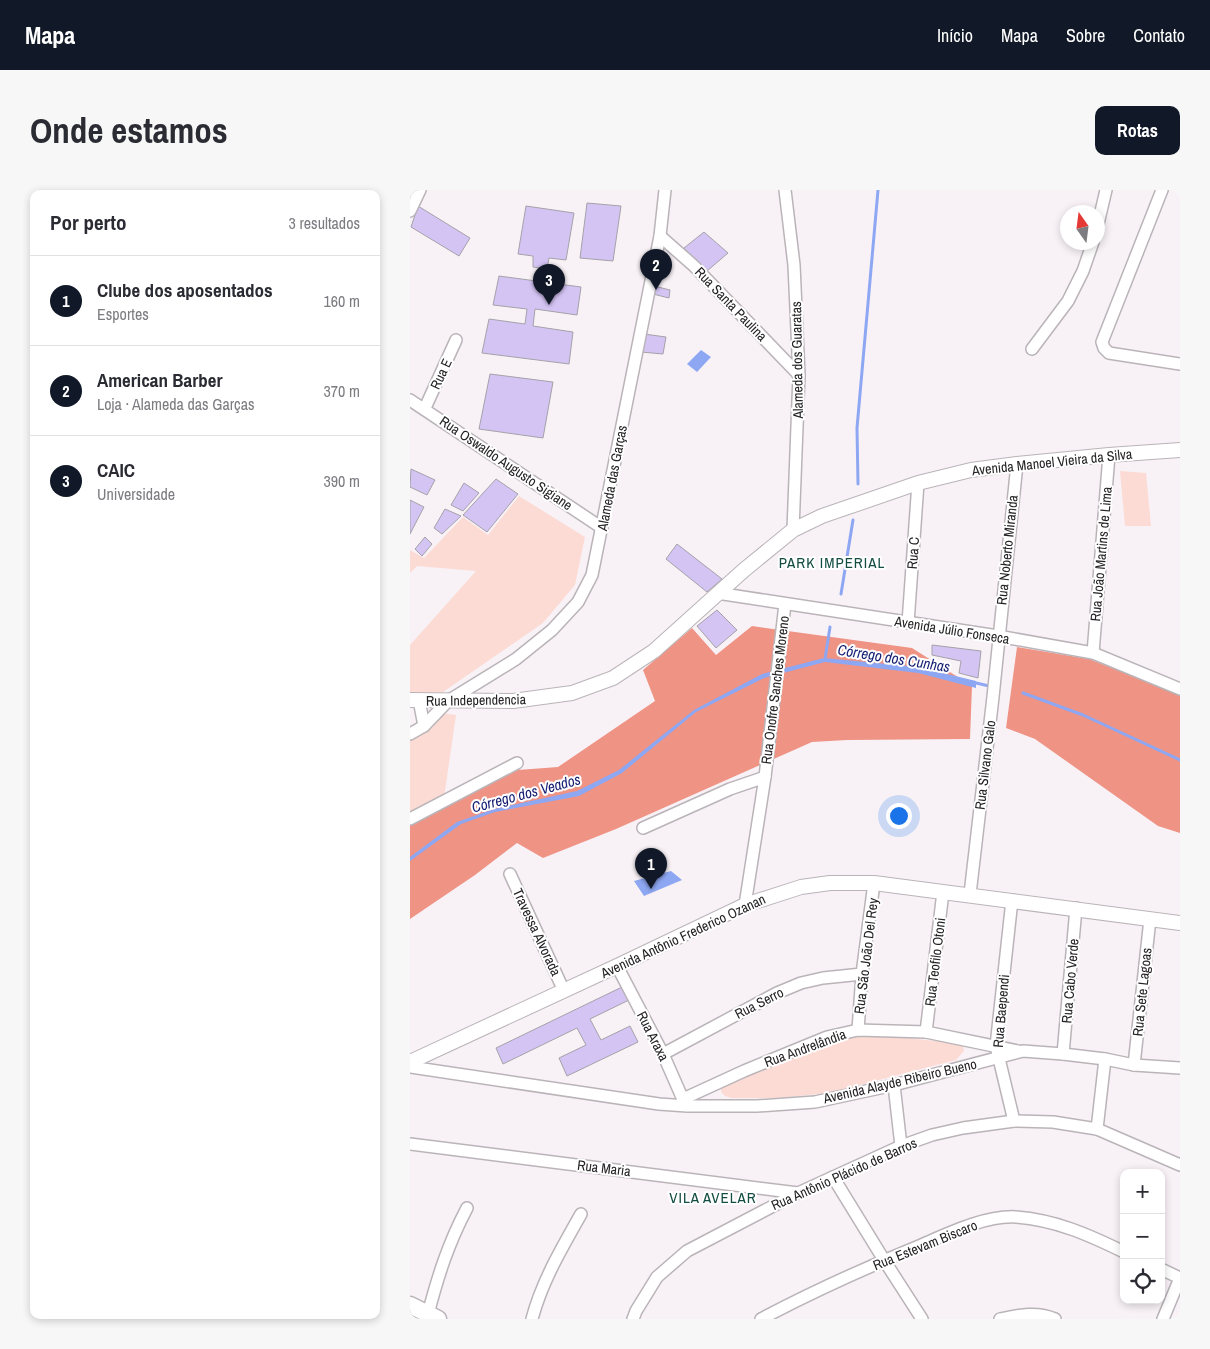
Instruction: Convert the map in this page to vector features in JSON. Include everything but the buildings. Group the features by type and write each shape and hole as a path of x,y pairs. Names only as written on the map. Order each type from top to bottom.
{"main road":[{"path":"410,1305 433,1317"}],"street":[{"path":"410,211 420,190"},
{"name":"Alameda das Garças","path":"410,734 424,726 448,701 516,659 552,630 578,602 592,575 660,236 665,190"},
{"name":"Alameda dos Guaratas","path":"785,190 794,265 799,375 793,530"},
{"path":"1102,205 1106,190"},
{"path":"1162,190 1102,342 1104,348 1109,353 1180,364"},
{"name":"Rua Santa Paulina","path":"660,236 694,266 799,375"},
{"path":"1032,349 1068,300 1083,271 1090,250"},
{"name":"Rua E","path":"425,408 456,340"},
{"name":"Rua Oswaldo Augusto Sigiane","path":"410,400 425,408 602,528"},
{"name":"Avenida Manoel Vieira da Silva","path":"717,593 793,530 822,516 918,483 971,470 1016,464 1109,454 1180,450"},
{"name":"Rua João Martins de Lima","path":"1093,653 1109,454"},
{"name":"Rua Noberto Miranda","path":"998,636 1016,464"},
{"name":"Rua C","path":"908,623 918,483"},
{"name":"Avenida Júlio Fonseca","path":"717,593 998,636 1093,653 1180,689"},
{"name":"Rua Independencia","path":"414,700 513,701 572,693 613,678 654,651 717,593"},
{"name":"Rua Onofre Sanches Moreno","path":"745,905 765,777 785,604"},
{"name":"Rua Silvano Galo","path":"970,894 993,697 998,636"},
{"path":"414,700 424,726"},
{"path":"410,819 517,763"},
{"name":"Rua Onofre Sanches Moreno","path":"643,828 730,790 765,777"},
{"name":"Travessa Alvorada","path":"510,874 564,991"},
{"name":"Avenida Antônio Frederico Ozanan","path":"410,1062 745,905 801,887 830,883 874,883 1180,922"},
{"name":"Rua São João Del Rey","path":"858,1030 862,974 874,883"},
{"name":"Rua Teofilo Otoni","path":"926,1032 943,892"},
{"name":"Rua Baependi","path":"1012,900 997,1052 1014,1121"},
{"name":"Rua Cabo Verde","path":"1063,1054 1076,908"},
{"name":"Rua Sete Lagoas","path":"1134,1065 1150,919"},
{"name":"Rua Araxa","path":"618,966 685,1102"},
{"name":"Rua Serro","path":"663,1054 777,993 801,983 862,974"},
{"name":"Rua Andrelândia","path":"685,1102 744,1071 827,1037 858,1030 926,1032 997,1052"},
{"name":"Avenida Alayde Ribeiro Bueno","path":"410,1067 659,1104 685,1102 757,1106 815,1102 894,1085 997,1052 1063,1054 1134,1065 1180,1068"},
{"path":"1097,1129 1105,1059"},
{"path":"894,1085 901,1146"},
{"name":"Rua Antônio Plácido de Barros","path":"633,1319 657,1277 687,1251 798,1193 901,1146 932,1135 963,1128 1014,1121 1053,1122 1097,1129 1180,1165"},
{"name":"Rua Maria","path":"410,1144 798,1193"},
{"path":"833,1177 922,1319"},
{"path":"433,1317 441,1268 452,1237 466,1208"},
{"path":"532,1319 537,1301 553,1263 580,1214"},
{"name":"Rua Estevam Biscaro","path":"761,1319 884,1260 946,1234 987,1221 1014,1217 1045,1220 1077,1230 1120,1250"},
{"path":"1162,1319 1180,1278 1165,1271"},
{"path":"1000,1319 1022,1314 1039,1314 1056,1319"}],"shaded area":[{"path":"1120,471 1146,473 1151,526 1125,526"},
{"path":"519,496 585,537 575,585 543,623 443,692 410,693 410,645 476,571 417,566 410,573 410,550 424,558 463,517 488,535"},
{"path":"752,626 912,648 972,686 970,739 812,742 616,829 543,858 517,843 475,875 410,919 410,825 518,770 558,767 655,701 643,670 692,628 716,655"},
{"path":"1017,647 1089,659 1180,694 1180,833 1158,826 1035,739 1006,728"},
{"path":"440,713 456,715 444,798 410,815 410,740 424,733"},
{"path":"867,1034 956,1043 963,1046 964,1051 956,1060 829,1093 777,1098 731,1098 721,1092 721,1088 724,1086 828,1041"}],"water":[{"path":"701,350 711,357 697,372 687,364"},
{"path":"824,658 918,667 976,681 976,688 918,673 825,662 764,678 696,712 622,773 579,796 495,812 461,824 410,861 410,857 457,822 494,809 577,791 619,770 694,710 762,674"},
{"path":"671,871 682,880 644,896 634,881"}],"waterway":[{"path":"858,484 857,428 878,190"},
{"path":"841,594 853,520"},
{"path":"825,659 830,627"},
{"name":"Córrego dos Cunhas","path":"972,682 989,686"},
{"name":"Córrego dos Cunhas","path":"1023,693 1083,715 1180,760"}],"place":[{"name":"American Barber","path":"656,290"},
{"name":"CAIC","path":"549,305"},
{"name":"Clube dos aposentados","path":"651,889"}],"district":[{"name":"PARK IMPERIAL","path":"832,562"},
{"name":"VILA AVELAR","path":"713,1197"}],"water label":[{"name":"Córrego dos Veados","path":"526,793"}]}
